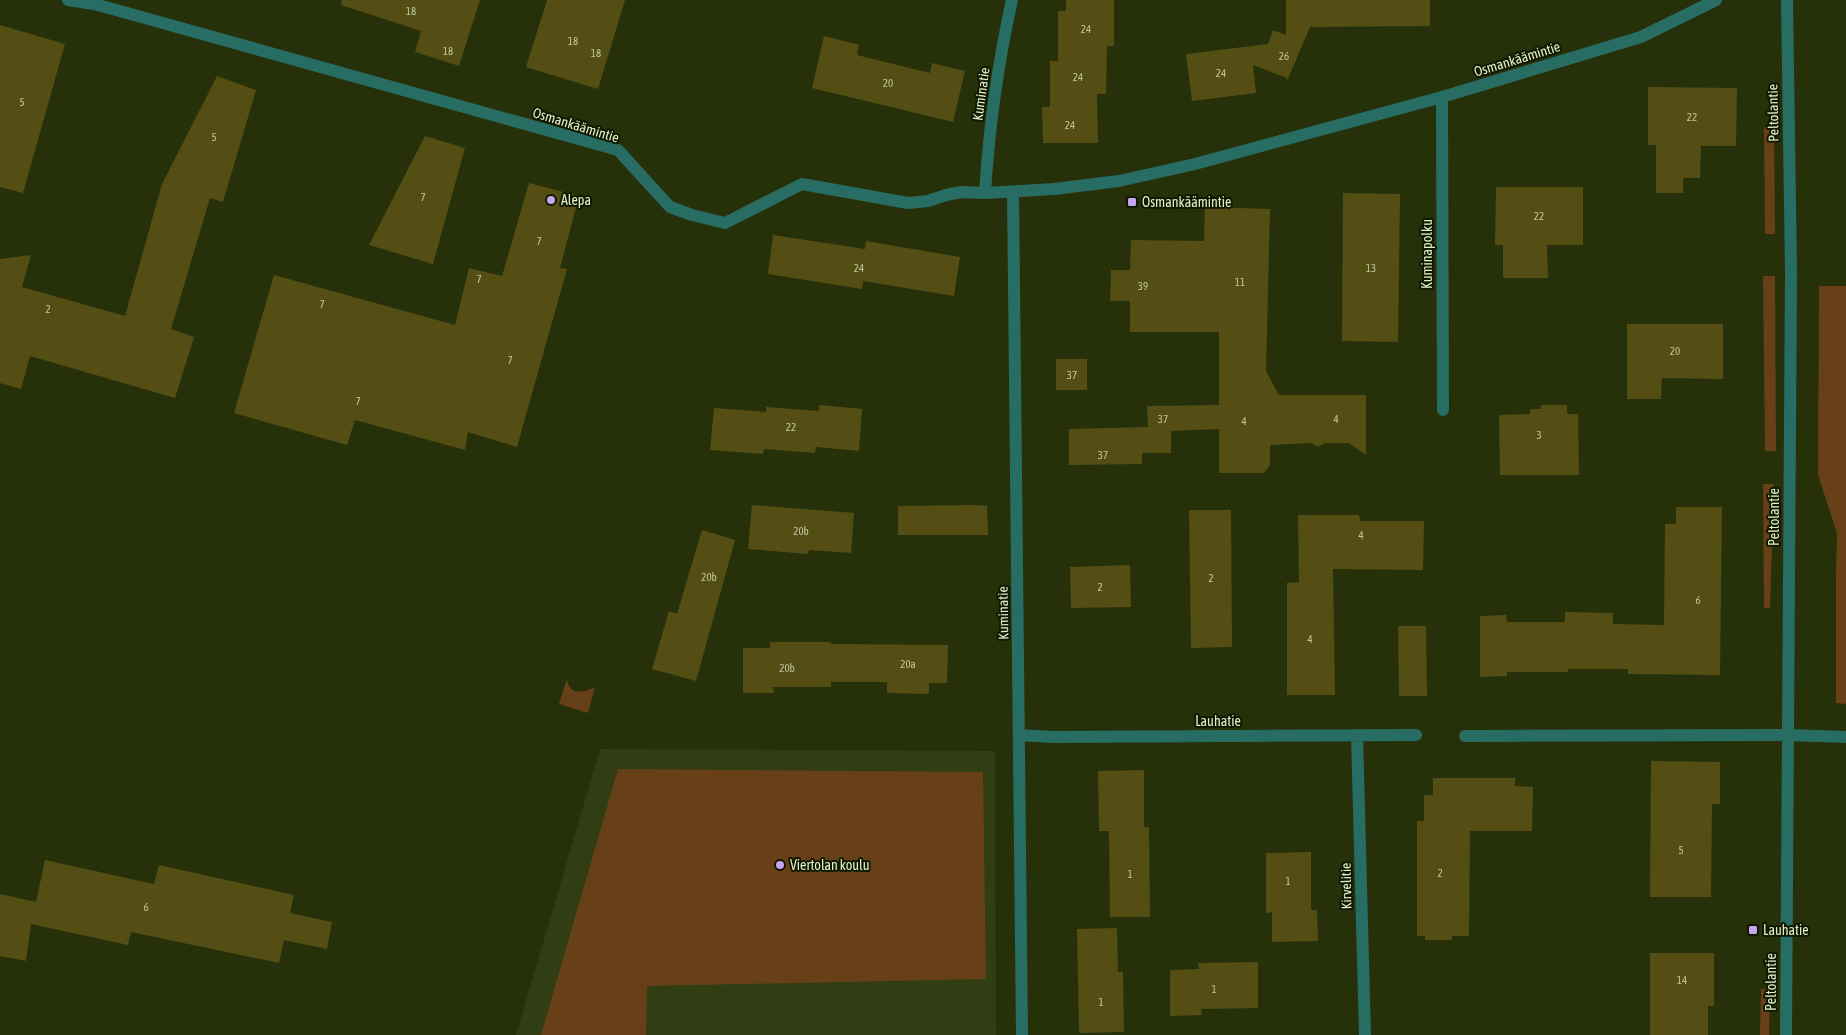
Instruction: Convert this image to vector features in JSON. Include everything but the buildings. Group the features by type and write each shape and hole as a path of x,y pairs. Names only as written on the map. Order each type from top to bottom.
{"street":[{"name":"Osmankäämintie","path":"68,0 94,2 618,150 670,207 692,215 725,223 802,184 908,203 928,201 961,192 1013,192 1119,181 1195,164 1442,97 1641,37 1716,0"},
{"name":"Kuminatie","path":"985,193 989,140 1005,32 1012,0"},
{"name":"Peltolantie","path":"1786,1035 1791,273 1787,0"},
{"name":"Kuminapolku","path":"1442,97 1443,410"},
{"name":"Kuminatie","path":"1013,192 1022,1035"},
{"name":"Lauhatie","path":"1020,735 1052,737 1416,736"},
{"path":"1465,736 1788,735 1846,737"},
{"name":"Kirvelitie","path":"1357,736 1365,1035"}],"shaded area":[{"path":"1764,127 1774,127 1775,234 1765,234"},
{"path":"1763,276 1775,276 1776,451 1765,451"},
{"path":"1819,286 1846,286 1846,704 1836,703 1837,533 1818,475"},
{"path":"1763,484 1774,484 1770,608 1764,608"},
{"path":"567,679 568,684 574,691 582,692 595,687 588,713 559,704"},
{"name":"Viertolan koulu","path":"600,749 995,751 996,1035 516,1035"},
{"name":"Viertolan koulu","path":"618,769 983,772 986,979 647,986 646,1035 541,1035"},
{"path":"1761,989 1770,989 1769,1035 1760,1035"}],"place":[{"name":"Alepa","path":"551,200"},
{"name":"Osmankäämintie","path":"1132,202"},
{"name":"Viertolan koulu","path":"780,865"},
{"name":"Lauhatie","path":"1753,930"}]}
